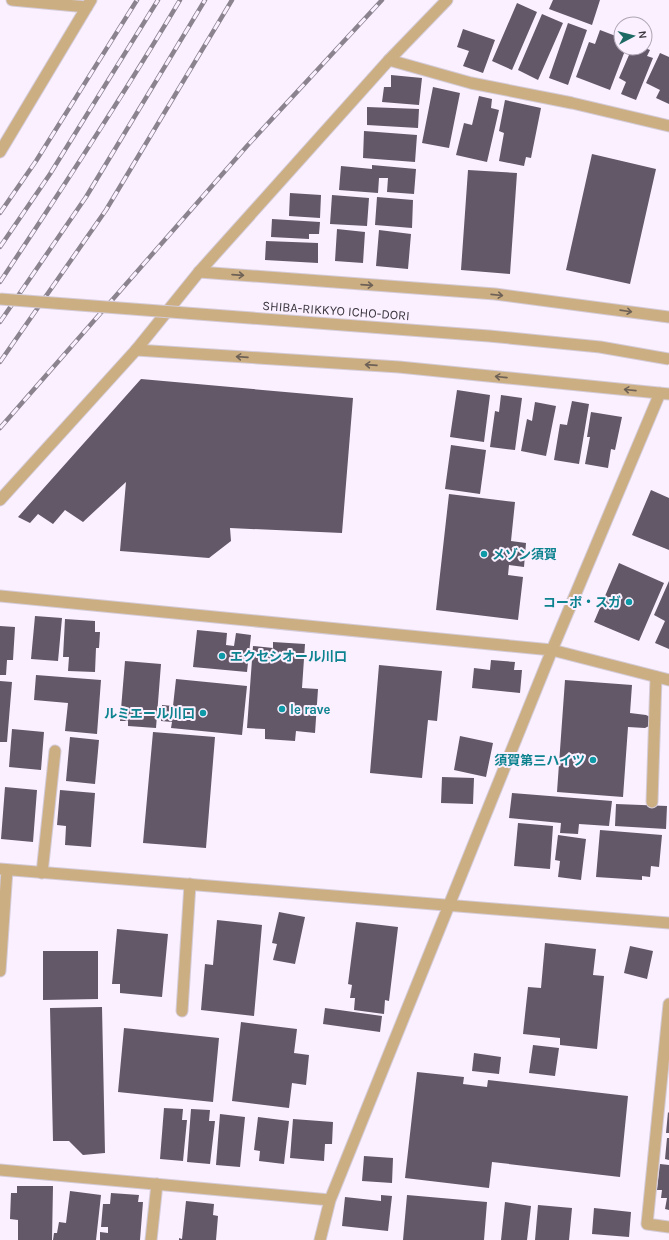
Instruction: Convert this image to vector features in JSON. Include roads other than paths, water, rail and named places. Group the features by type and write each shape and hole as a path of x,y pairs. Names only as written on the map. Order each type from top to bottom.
{"street":[{"path":"0,152 89,3 12,0"},
{"path":"0,500 136,350 199,272 389,60 447,0"},
{"path":"389,60 471,83 572,103 669,126"},
{"path":"199,272 495,294 669,317"},
{"name":"SHIBA-RIKKYO ICHO-DORI","path":"0,299 489,336 600,348 669,359"},
{"path":"136,350 399,367 664,394 552,650 330,1200 320,1240"},
{"path":"0,596 552,650 669,680"},
{"path":"652,802 656,677"},
{"path":"42,873 55,751"},
{"path":"0,971 3,869 669,923"},
{"path":"182,1011 190,884"},
{"path":"669,1004 647,1224 669,1226"},
{"path":"0,1170 330,1200"},
{"path":"151,1240 157,1184"}],"railway":[{"path":"0,213 36,161 137,0"},
{"path":"0,247 50,174 158,0"},
{"path":"0,282 92,142 180,0"},
{"path":"0,322 86,197 205,0"},
{"path":"0,362 106,210 232,0"},
{"path":"0,428 247,146 382,0"}],"place":[{"name":"メゾン須賀","path":"484,554"},
{"name":"コーポ・スガ","path":"629,602"},
{"name":"エクセシオール川口","path":"222,656"},
{"name":"le rave","path":"282,709"},
{"name":"ルミエール川口","path":"203,713"},
{"name":"須賀第三ハイツ","path":"593,760"}]}
